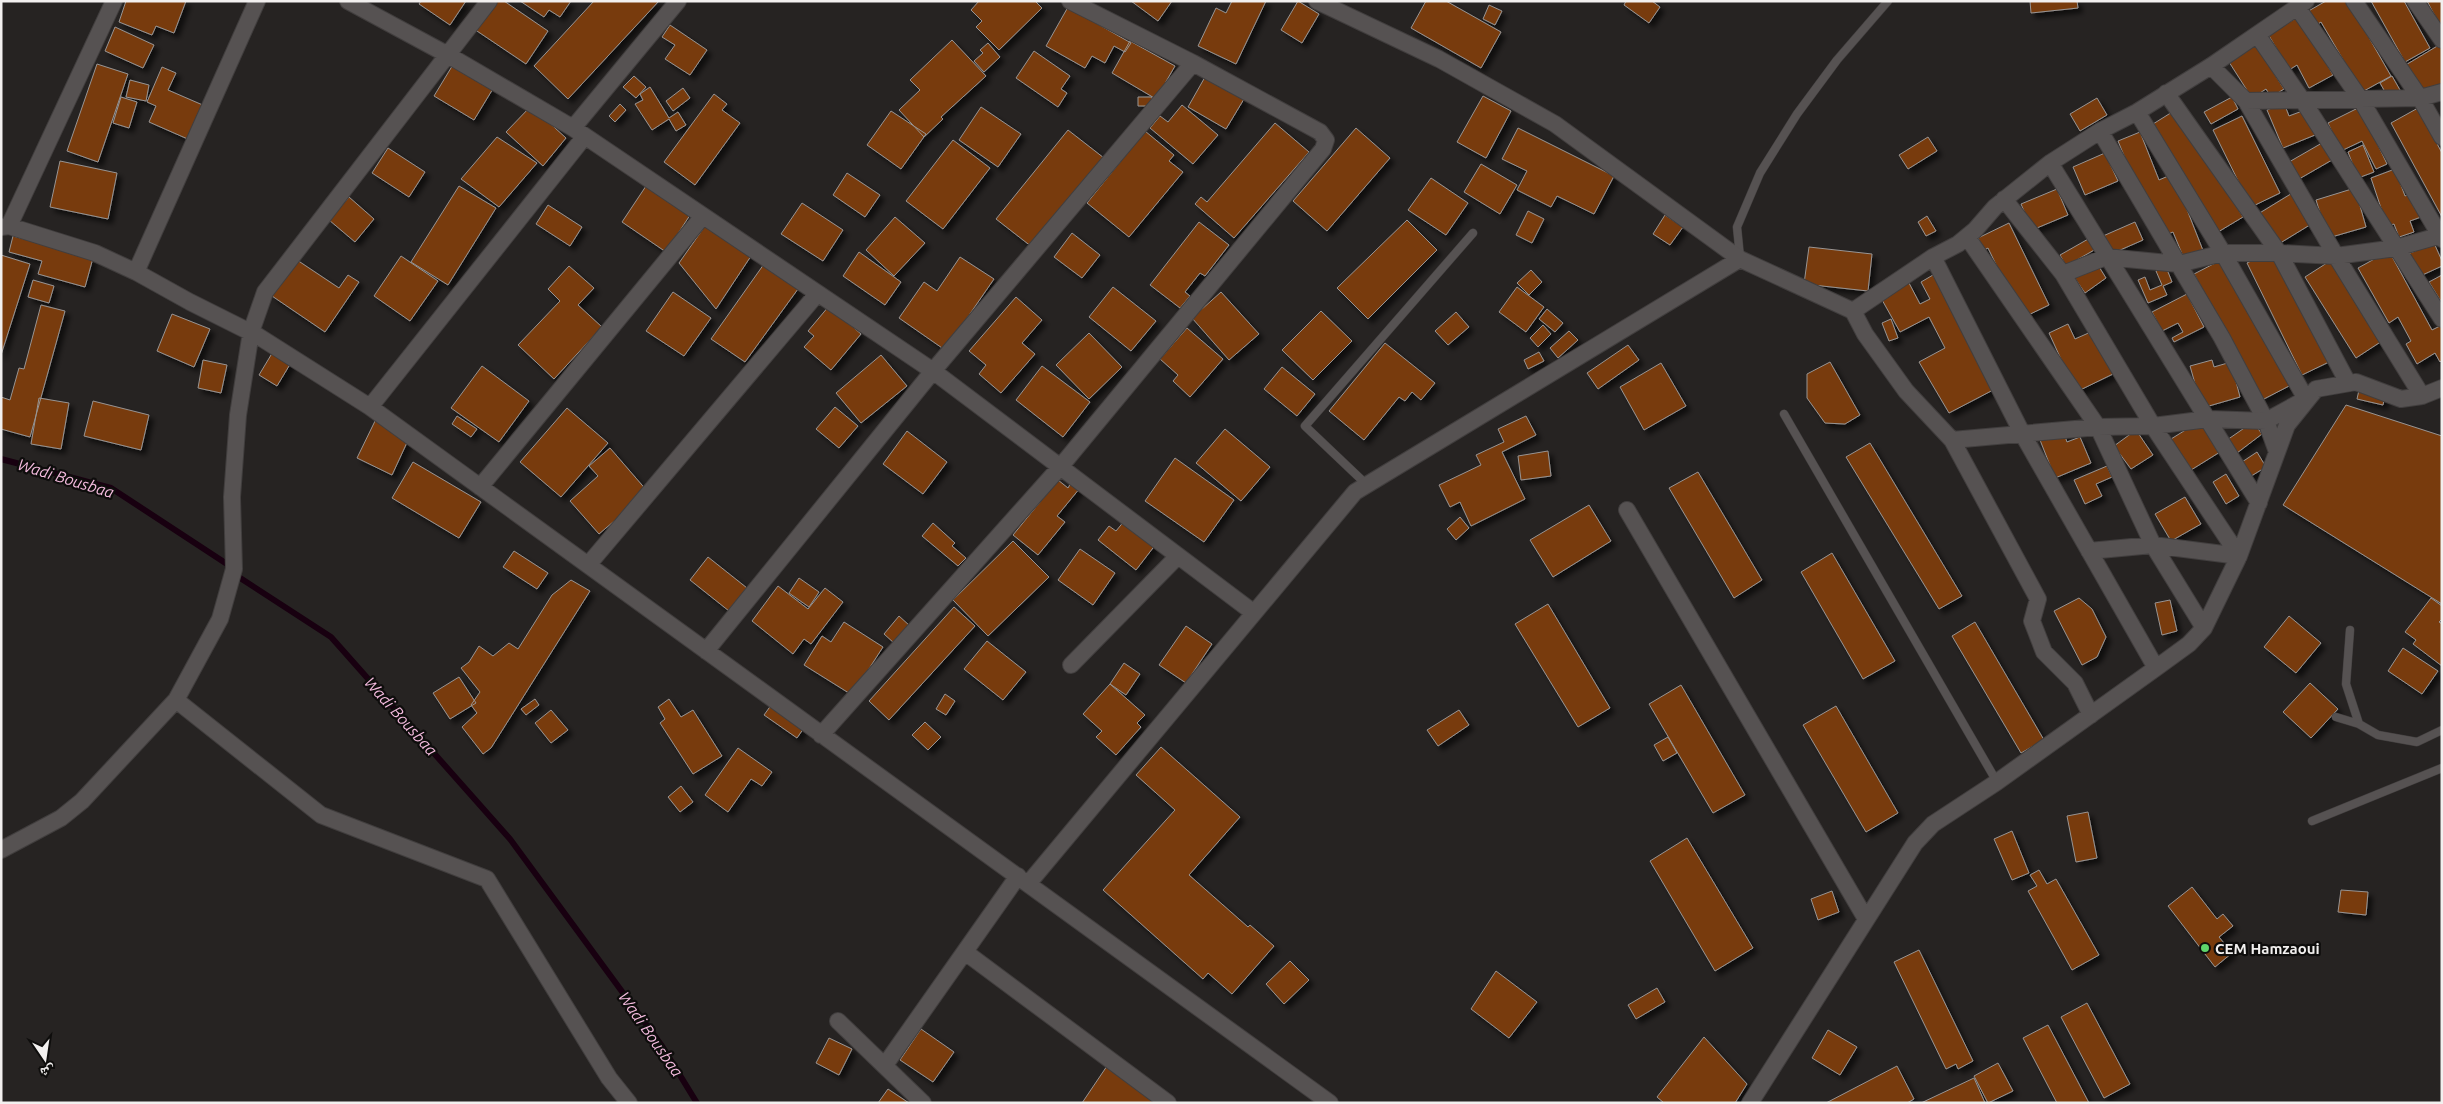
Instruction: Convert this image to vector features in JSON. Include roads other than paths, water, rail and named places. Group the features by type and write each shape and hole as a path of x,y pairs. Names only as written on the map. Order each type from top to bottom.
{"street":[{"path":"114,1 5,227 95,253 136,272 250,332 370,407 1330,1103"},
{"path":"136,272 257,1"},
{"path":"348,1 448,55 579,132 817,294 933,370 1254,614"},
{"path":"1,850 60,818 82,801 176,700 220,619 234,569 232,488 238,415 250,332 265,292 489,1"},
{"path":"370,407 678,1"},
{"path":"821,735 1061,466 1324,149 1326,140 1320,132 1193,63 1070,1"},
{"path":"1317,1 1439,59 1555,124 1740,259 1853,311 1866,334 1906,391 1952,440 2038,599 2032,621 2044,652 2075,683 2092,714"},
{"path":"2354,1 2420,98 2442,137"},
{"path":"2416,1 2442,40"},
{"path":"1853,311 1933,257 1967,237 2004,199 2050,163 2100,131 2137,112 2211,66 2258,36 2302,4 2441,236 2396,248 2336,256 2223,253 2178,264 2106,257 2063,274"},
{"path":"2258,36 2303,100 2442,319"},
{"path":"706,651 933,370 1193,63"},
{"path":"2211,66 2246,101 2336,256 2422,396"},
{"path":"2246,101 2420,98 2442,92"},
{"path":"2166,93 2279,253 2348,383"},
{"path":"2137,112 2223,253 2306,399"},
{"path":"2100,131 2222,338 2266,421 2277,452"},
{"path":"2050,163 2106,257 2259,503"},
{"path":"2004,199 2063,274 2153,426 2239,556"},
{"path":"480,487 703,216"},
{"path":"1967,237 2098,427 2153,545 2204,628"},
{"path":"1933,257 2022,433 2156,668"},
{"path":"884,1066 965,952 1023,880 1254,614 1355,492 1740,259"},
{"path":"588,565 817,294"},
{"path":"1750,1103 1915,843 1933,824 1997,782 2156,668 2189,644 2204,628 2239,556 2287,425 2306,399 2316,389 2356,382 2402,399 2422,396 2442,388"},
{"path":"1952,440 2098,427 2153,426 2208,419 2266,421 2306,399"},
{"path":"1627,510 1866,919"},
{"path":"2089,551 2153,545 2239,556"},
{"path":"1071,665 1177,557"},
{"path":"176,700 321,815 488,879 609,1078 629,1103"},
{"path":"965,952 1168,1103"},
{"path":"838,1021 923,1103"}],"lane":[{"path":"1740,259 1737,227 1760,173 1797,114 1826,75 1888,1"},
{"path":"1366,484 1305,426 1472,233"},
{"path":"1784,414 1997,782"},
{"path":"2350,630 2346,684 2359,724"},
{"path":"2336,717 2359,724 2378,735 2417,742 2442,730"},
{"path":"2312,821 2442,768"}],"waterway":[{"name":"Wadi Bousbaa","path":"1,459 111,488 230,566"},
{"name":"Wadi Bousbaa","path":"234,574 331,637 510,839 662,1046 697,1103"}],"place":[{"name":"CEM Hamzaoui","path":"2205,948"}]}
